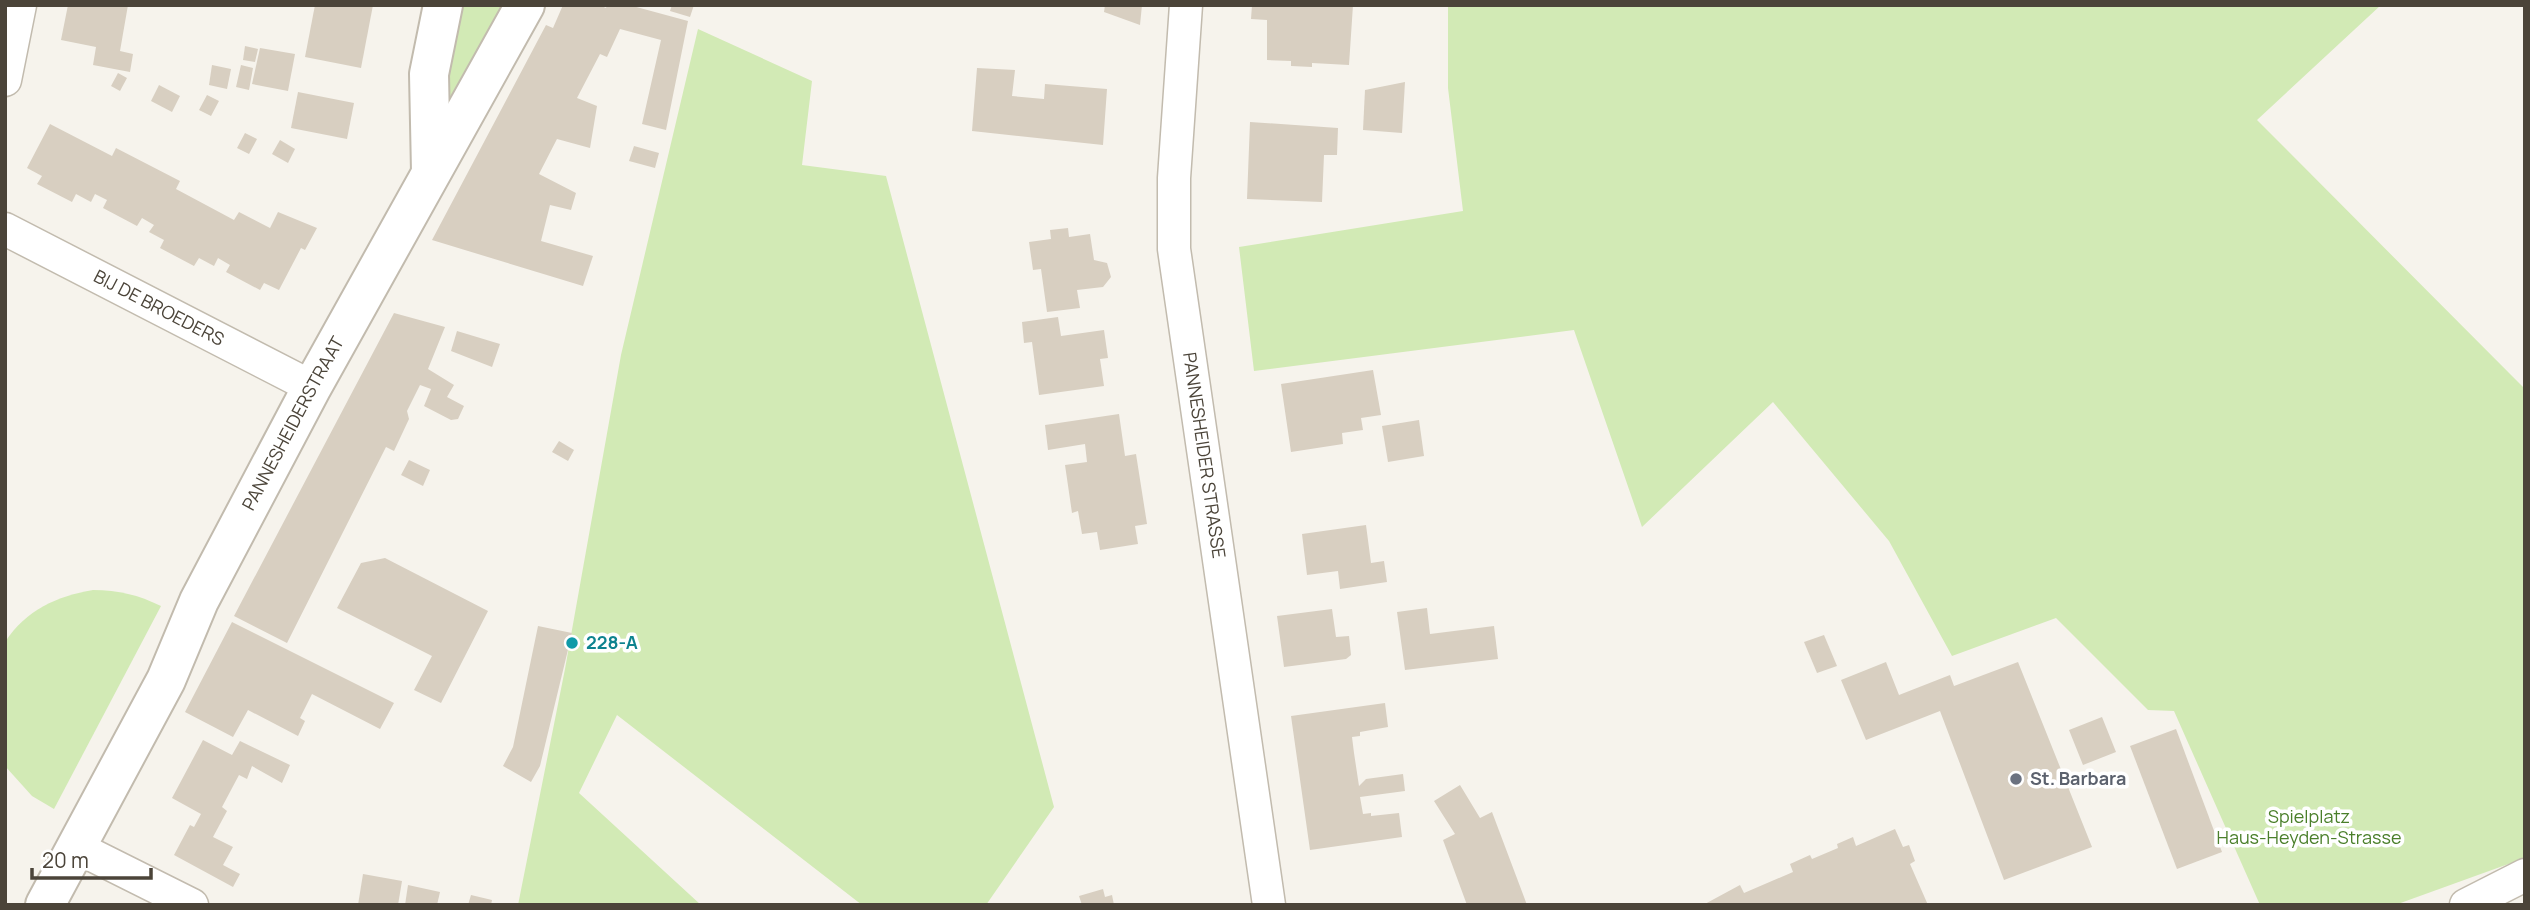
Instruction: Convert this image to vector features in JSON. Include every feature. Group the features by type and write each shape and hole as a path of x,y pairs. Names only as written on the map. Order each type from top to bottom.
{"street":[{"path":"5,80 20,5"},
{"path":"431,174 429,74 443,5"},
{"name":"PANNESHEIDERSTRAAT","path":"45,905 166,680 199,601 312,387 525,5"},
{"name":"PANNESHEIDER STRASSE","path":"1186,5 1174,178 1174,249 1269,905"},
{"name":"BIJ DE BROEDERS","path":"5,229 312,387"},
{"path":"76,847 192,905"},
{"path":"2466,905 2525,875"}],"green space":[{"path":"462,5 511,5 452,101 445,91"},
{"name":"Spielplatz Haus-Heyden-Strasse","path":"1448,5 2381,5 2257,120 2525,389 2525,858 2395,905 2260,905 2174,711 2148,710 2056,618 1952,656 1889,541 1773,402 1642,527 1574,330 1254,371 1239,247 1463,211 1448,88"},
{"path":"698,29 812,81 802,165 886,176 1054,807 986,905 862,905 617,715 579,793 701,905 518,905 565,669 621,355"},
{"path":"93,590 128,594 161,606 54,809 32,796 5,766 5,642 23,621 43,606 67,596"}],"building":[{"path":"68,5 128,5 120,51 133,54 130,72 93,65 96,47 61,40"},
{"path":"315,5 373,5 361,68 305,57"},
{"path":"563,5 599,5 606,8 607,5 629,5 688,21 666,130 642,124 661,40 620,29 607,57 600,54 577,98 597,106 590,148 557,139 539,174 576,193 571,210 550,205 541,241 593,256 583,286 432,240 546,25 553,28"},
{"path":"672,5 694,5 690,17 670,11"},
{"path":"1105,5 1142,5 1140,25 1104,12"},
{"path":"1252,5 1353,5 1349,65 1312,63 1312,67 1291,66 1291,61 1267,60 1267,20 1251,19"},
{"path":"245,46 258,49 255,62 243,60"},
{"path":"260,48 295,54 288,91 252,84"},
{"path":"212,65 231,69 227,89 209,85"},
{"path":"241,65 253,68 249,90 236,87"},
{"path":"977,68 1015,70 1012,96 1044,99 1045,84 1107,89 1103,145 972,131"},
{"path":"118,73 127,78 120,91 111,86"},
{"path":"1405,82 1402,133 1363,130 1365,90"},
{"path":"159,85 180,96 172,112 151,101"},
{"path":"298,92 354,103 347,139 291,128"},
{"path":"207,95 219,101 211,116 199,110"},
{"path":"1250,122 1338,128 1337,155 1324,155 1322,202 1247,199"},
{"path":"50,124 112,156 116,148 180,181 176,189 234,220 239,212 270,228 278,212 317,228 305,250 301,248 279,290 264,283 260,290 226,272 230,265 218,258 214,266 199,258 194,266 160,248 164,240 149,232 154,225 142,218 137,226 103,208 107,200 95,194 91,202 76,194 72,202 37,184 42,176 27,168"},
{"path":"245,133 257,139 249,154 237,148"},
{"path":"280,140 295,149 288,163 272,154"},
{"path":"634,146 659,153 655,168 629,161"},
{"path":"1068,228 1069,237 1090,234 1094,260 1107,263 1111,277 1103,287 1077,290 1080,308 1047,312 1041,269 1033,270 1029,242 1051,239 1050,230"},
{"path":"394,313 445,327 428,369 454,385 447,397 464,406 458,419 451,420 424,406 431,389 420,385 407,411 409,419 394,451 386,447 287,643 234,616"},
{"path":"1058,317 1061,336 1104,330 1108,358 1100,359 1104,386 1039,395 1032,342 1024,343 1022,322"},
{"path":"457,331 500,344 492,367 451,351"},
{"path":"1373,370 1381,415 1361,418 1363,430 1342,433 1343,444 1291,452 1281,384"},
{"path":"1119,414 1125,456 1136,454 1147,524 1135,526 1138,544 1100,550 1097,532 1082,534 1078,511 1072,513 1065,465 1087,462 1085,444 1048,450 1045,425"},
{"path":"1419,420 1424,456 1388,462 1382,426"},
{"path":"559,441 574,450 568,461 552,452"},
{"path":"409,460 430,470 423,486 401,475"},
{"path":"1366,525 1371,563 1384,561 1387,582 1340,589 1338,571 1307,575 1302,534"},
{"path":"385,558 488,611 441,703 414,690 432,656 337,608 361,563"},
{"path":"1427,608 1430,634 1494,626 1498,659 1405,670 1397,612"},
{"path":"1332,609 1336,637 1349,636 1351,655 1346,659 1284,667 1277,616"},
{"path":"232,622 394,703 380,729 312,694 300,718 305,721 298,736 248,710 233,737 185,712"},
{"path":"538,626 572,633 540,766 531,782 503,766 513,747"},
{"path":"1824,635 1837,666 1817,673 1804,642"},
{"name":"St. Barbara","path":"1886,662 1899,695 1950,675 1954,686 2018,662 2092,847 2004,880 1940,711 1866,740 1841,680"},
{"path":"1385,703 1388,727 1360,732 1360,736 1352,737 1354,753 1359,786 1366,779 1403,774 1405,791 1360,797 1363,814 1371,813 1371,816 1399,813 1402,837 1310,850 1291,716"},
{"path":"2102,717 2116,752 2083,765 2069,730"},
{"path":"2176,729 2222,852 2177,869 2130,746"},
{"path":"203,740 232,755 240,741 290,765 282,783 252,766 247,779 239,775 222,807 227,811 213,837 233,847 223,865 240,874 233,887 174,855 190,825 194,827 201,814 172,798"},
{"path":"1460,785 1480,818 1492,812 1527,905 1467,905 1443,840 1455,834 1434,801"},
{"path":"1895,829 1903,847 1909,845 1915,861 1910,864 1928,905 1703,905 1740,885 1744,893 1793,872 1790,864 1810,855 1812,859 1838,848 1837,844 1853,837 1856,846"},
{"path":"363,874 402,881 398,905 358,905"},
{"path":"408,885 440,892 437,905 405,905"},
{"path":"1103,889 1105,897 1112,895 1114,905 1082,905 1079,896"},
{"path":"471,895 492,900 491,905 468,905"}],"place":[{"name":"228-A","path":"572,643"},
{"name":"St. Barbara","path":"2016,779"}]}
